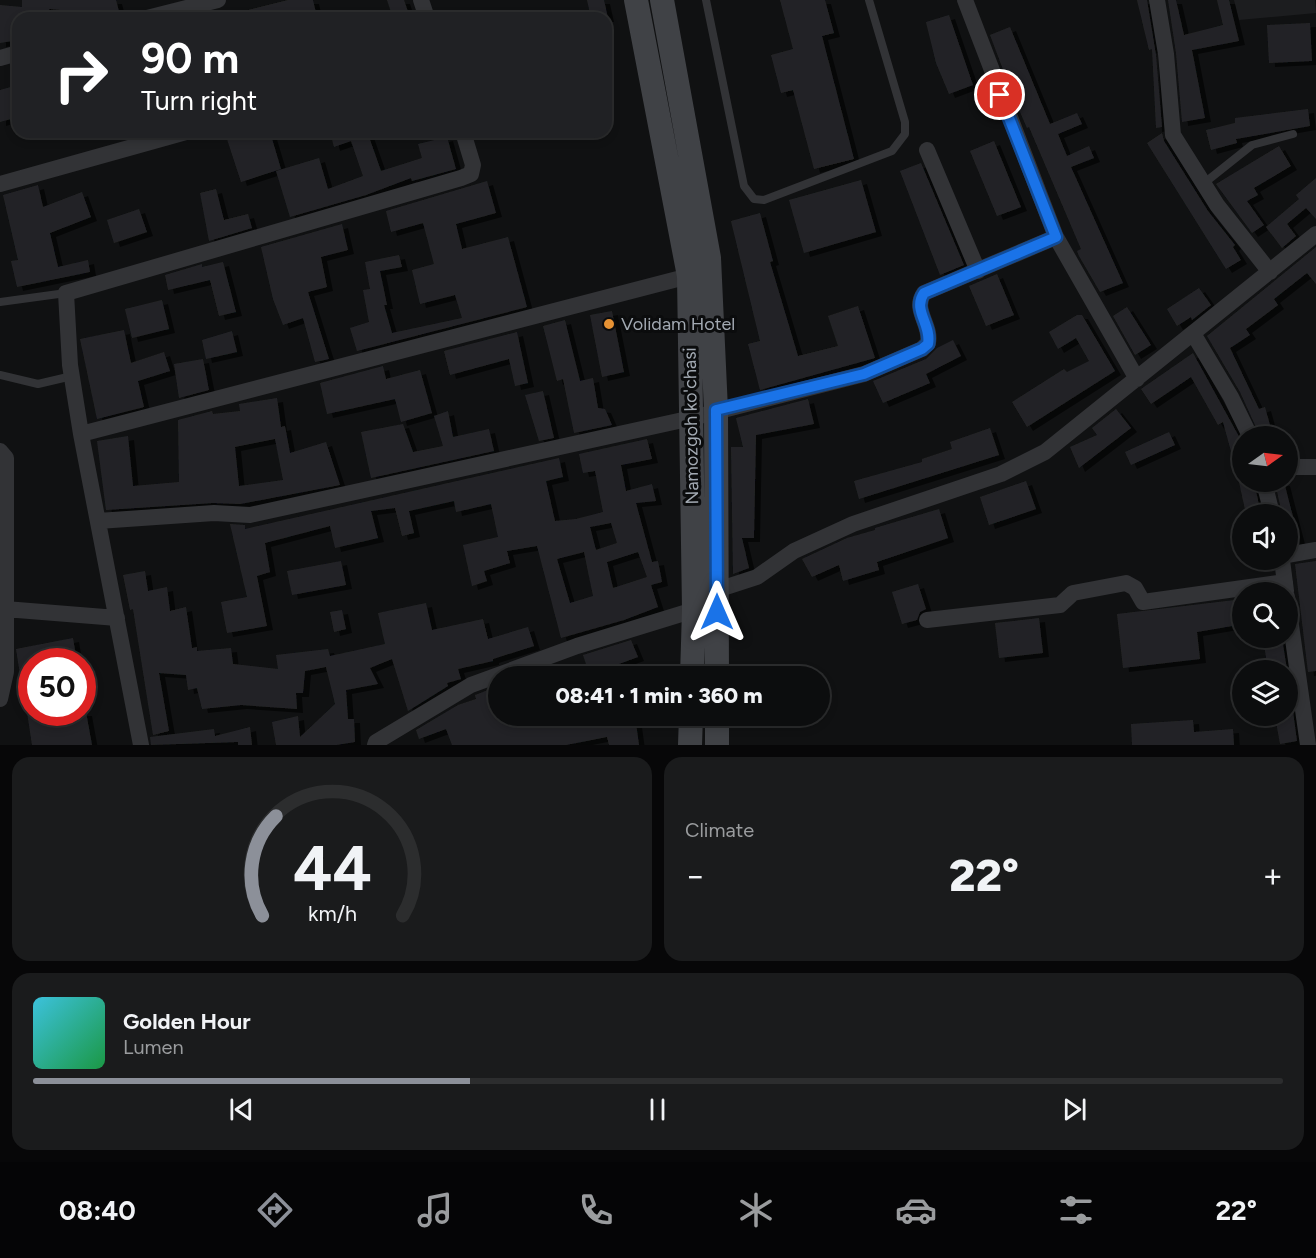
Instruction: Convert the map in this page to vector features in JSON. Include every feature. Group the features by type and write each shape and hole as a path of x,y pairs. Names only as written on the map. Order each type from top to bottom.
{"main road":[{"name":"Namozgoh ko'chasi","path":"636,0 689,276 694,610 692,666"},
{"name":"Namozgoh ko'chasi","path":"662,0 709,258 716,410 717,666"},
{"path":"690,745 691,726"},
{"path":"717,726 717,745"}],"street":[{"path":"164,12 189,3 218,0"},
{"path":"965,0 1056,237 1137,379"},
{"path":"1157,0 1166,54 1173,135 1203,185 1270,272"},
{"path":"0,184 165,138"},
{"path":"141,745 81,434 72,376 66,293 461,178 471,174 473,165 465,138"},
{"path":"927,150 978,271"},
{"path":"717,590 757,577 794,551 854,524 1001,474 1046,452 1194,335 1316,234"},
{"path":"99,521 203,514 249,515 692,418 716,410 864,374 922,349 928,344 930,336 919,309 919,300 924,293 1056,237"},
{"path":"81,434 689,276"},
{"path":"1194,335 1231,397 1245,426"},
{"path":"0,451 6,458 6,672 0,699"},
{"path":"1298,467 1316,467"},
{"path":"1298,553 1316,550"},
{"path":"927,620 1060,605 1072,593 1126,583 1135,588 1143,602 1232,595"},
{"path":"5,609 117,618"},
{"path":"375,745 376,742 471,686 577,646 694,610"},
{"path":"1294,648 1308,745"}],"lane":[{"path":"706,0 744,186 754,199 764,200 892,151 904,134 905,122 869,0"},
{"path":"1203,185 1252,145 1293,134"},
{"path":"0,302 66,293"},
{"path":"0,375 38,384 72,376"}],"shaded area":[{"path":"1234,0 1315,0 1316,13 1239,20"}],"building":[{"path":"22,0 116,0 119,12 49,9 50,12 12,12 12,41 0,43 0,5 22,7"},
{"path":"288,0 313,0 316,12 240,12"},
{"path":"387,0 404,0 408,12 391,12"},
{"path":"587,0 604,0 607,12 590,12"},
{"path":"780,0 825,0 834,33 822,36 854,159 814,169 793,90 781,93 771,55 793,49"},
{"path":"1137,0 1147,0 1156,55 1162,127 1156,128 1152,49 1149,50"},
{"path":"1168,0 1176,0 1184,35 1223,25 1217,0 1229,0 1239,41 1192,50 1205,118 1182,122 1176,53"},
{"path":"949,15 973,85 949,94 936,63 926,22"},
{"path":"1310,23 1312,61 1269,63 1267,25"},
{"path":"1010,27 1050,124 1077,113 1082,124 1058,134 1067,156 1089,146 1094,158 1071,167 1123,283 1100,292 1079,256 1077,251 1081,249 1029,127 1027,128 1013,96 990,35"},
{"path":"12,87 12,119 0,122 0,90"},
{"path":"1308,109 1310,126 1236,139 1237,143 1211,150 1206,130 1235,123 1235,118"},
{"path":"1162,133 1164,141 1208,211 1235,245 1233,247 1241,260 1226,269 1147,143"},
{"path":"272,138 281,169 241,182 227,139"},
{"path":"332,138 369,138 381,171 422,158 418,144 447,138 456,169 412,181 411,178 366,195 290,217 276,171 319,158 328,189 363,176 351,141 334,147"},
{"path":"994,141 1021,207 997,216 970,151"},
{"path":"1279,146 1291,166 1254,188 1258,195 1247,201 1264,225 1252,233 1216,184"},
{"path":"921,163 964,265 940,275 900,171"},
{"path":"1316,178 1316,219 1306,208 1287,224 1296,236 1282,248 1266,227 1299,199 1296,195"},
{"path":"861,180 876,232 804,253 789,200"},
{"path":"487,181 496,213 456,224 462,249 508,237 527,307 357,351 350,328 369,322 363,290 370,289 365,262 399,255 402,267 380,271 387,305 384,305 392,333 462,318 455,295 420,304 412,270 434,264 423,223 391,232 386,211"},
{"path":"38,185 43,207 82,192 91,217 50,233 58,267 88,260 90,272 17,287 11,261 18,260 3,195"},
{"path":"216,189 224,220 248,214 252,228 209,241 200,193"},
{"path":"139,209 147,232 114,243 107,220"},
{"path":"760,213 773,261 770,262 798,356 838,346 828,316 858,306 875,358 760,390 748,344 760,341 731,221"},
{"path":"342,224 348,250 321,257 327,287 308,292 329,359 315,362 303,318 283,325 273,299 261,247"},
{"path":"1316,247 1316,284 1307,273 1274,299 1278,305 1246,329 1250,335 1230,348 1259,409 1265,407 1270,426 1255,426 1240,392 1207,336"},
{"path":"223,262 236,312 219,316 210,280 168,290 165,275 202,264 202,267"},
{"path":"997,274 1014,315 986,326 969,286"},
{"path":"1199,288 1211,305 1192,320 1191,317 1177,326 1167,309"},
{"path":"162,300 169,329 132,338 125,309"},
{"path":"1127,307 1151,345 1135,355 1113,316"},
{"path":"612,311 624,372 602,377 590,315"},
{"path":"1077,315 1082,315 1115,371 1027,427 1012,402 1064,369 1067,372 1089,361 1076,338 1058,349 1049,332"},
{"path":"565,320 580,381 593,378 598,408 605,409 612,425 574,433 563,379 557,381 543,326"},
{"path":"124,330 131,363 164,352 170,371 138,381 144,407 97,419 80,339"},
{"path":"232,331 237,352 206,359 202,340"},
{"path":"517,332 528,383 515,386 509,359 450,375 444,351"},
{"path":"953,340 961,356 926,374 930,383 883,403 873,381 926,359 937,348"},
{"path":"1193,353 1233,426 1232,455 1223,422 1218,425 1191,377 1151,404 1141,389"},
{"path":"203,359 209,390 179,398 174,364"},
{"path":"383,366 386,379 420,370 432,413 401,422 395,399 327,414 320,383"},
{"path":"543,391 554,438 539,441 525,395"},
{"path":"277,398 281,427 285,426 290,453 326,442 340,485 240,504 213,503 106,510 97,441 128,436 133,486 179,482 178,420 212,411 213,414 240,411 239,404","holes":["275,439 283,480 239,486 235,447"]},
{"path":"808,399 814,424 756,435 754,538 742,538 749,568 733,574 731,447 743,447 736,418"},
{"path":"1116,409 1131,428 1079,468 1070,447 1097,435 1092,428"},
{"path":"448,411 453,437 489,429 494,451 371,478 361,432 403,424 413,452 443,446 434,416"},
{"path":"990,428 999,455 859,499 854,481 922,462 922,459 952,449 950,442"},
{"path":"1169,432 1175,445 1131,465 1125,452"},
{"path":"647,439 652,459 621,465 626,491 652,484 656,501 636,503 652,562 658,561 662,582 651,585 658,607 624,620 561,638 537,546 507,551 510,563 484,571 487,581 472,586 463,545 498,537 491,504 456,512 454,501 409,511 414,533 402,536 395,508 371,511 378,538 335,548 330,526 265,543 270,572 257,576 267,626 227,633 221,602 247,597 230,524 245,525 245,529 559,458 563,477 546,481 555,521 576,519 603,512 595,471 583,473 579,454","holes":["611,523 617,543 596,550 590,527","584,552 593,596 570,603 557,559","638,552 647,577 613,588 607,562"]},
{"path":"1026,481 1036,509 989,525 980,497"},
{"path":"1241,492 1256,492 1259,504 1244,504"},
{"path":"1277,492 1287,492 1290,504 1280,504"},
{"path":"939,509 948,538 877,562 879,570 843,581 839,565 812,577 802,559 847,538"},
{"path":"341,561 346,585 292,595 287,571"},
{"path":"1316,561 1316,671 1308,672 1296,570 1298,570 1298,564"},
{"path":"145,571 148,591 167,587 170,611 186,607 192,648 197,647 197,651 231,648 233,664 278,669 276,655 328,649 330,656 385,644 378,613 426,603 432,630 483,619 488,639 528,627 534,646 493,659 493,661 458,669 461,679 447,683 448,686 408,711 392,659 370,668 378,684 346,690 348,719 354,719 355,742 336,745 276,745 272,722 298,716 300,737 335,704 326,667 305,671 303,693 296,693 297,709 241,705 202,709 197,688 188,690 186,675 159,673 169,731 153,735 133,609 130,610 123,575"},
{"path":"918,584 926,609 920,612 917,620 902,624 892,592"},
{"path":"1232,600 1232,626 1197,632 1200,659 1123,668 1117,614"},
{"path":"342,610 346,629 334,632 330,612"},
{"path":"1039,618 1043,653 999,658 995,623"},
{"path":"73,638 75,648 21,648"},
{"path":"631,640 638,657 613,666 587,666 583,655"},
{"path":"1265,648 1284,648 1285,660 1266,660"},
{"path":"488,690 488,726 636,726 639,745 609,745 607,737 566,745 452,745 446,729 419,739 416,730 458,705 476,699 475,695"},
{"path":"1193,720 1194,732 1233,729 1234,745 1132,745 1131,724"},
{"path":"29,726 89,726 92,745 32,745"},
{"path":"1277,726 1295,726 1297,741 1280,744"},
{"path":"250,727 252,745 238,745 238,742 151,745 150,737 214,729 215,736"}],"place":[{"name":"Volidam Hotel","path":"609,324"}],"route":[{"path":"717,612 716,410 864,374 922,349 928,344 930,336 919,309 919,300 924,293 1056,237 1000,95"}]}
